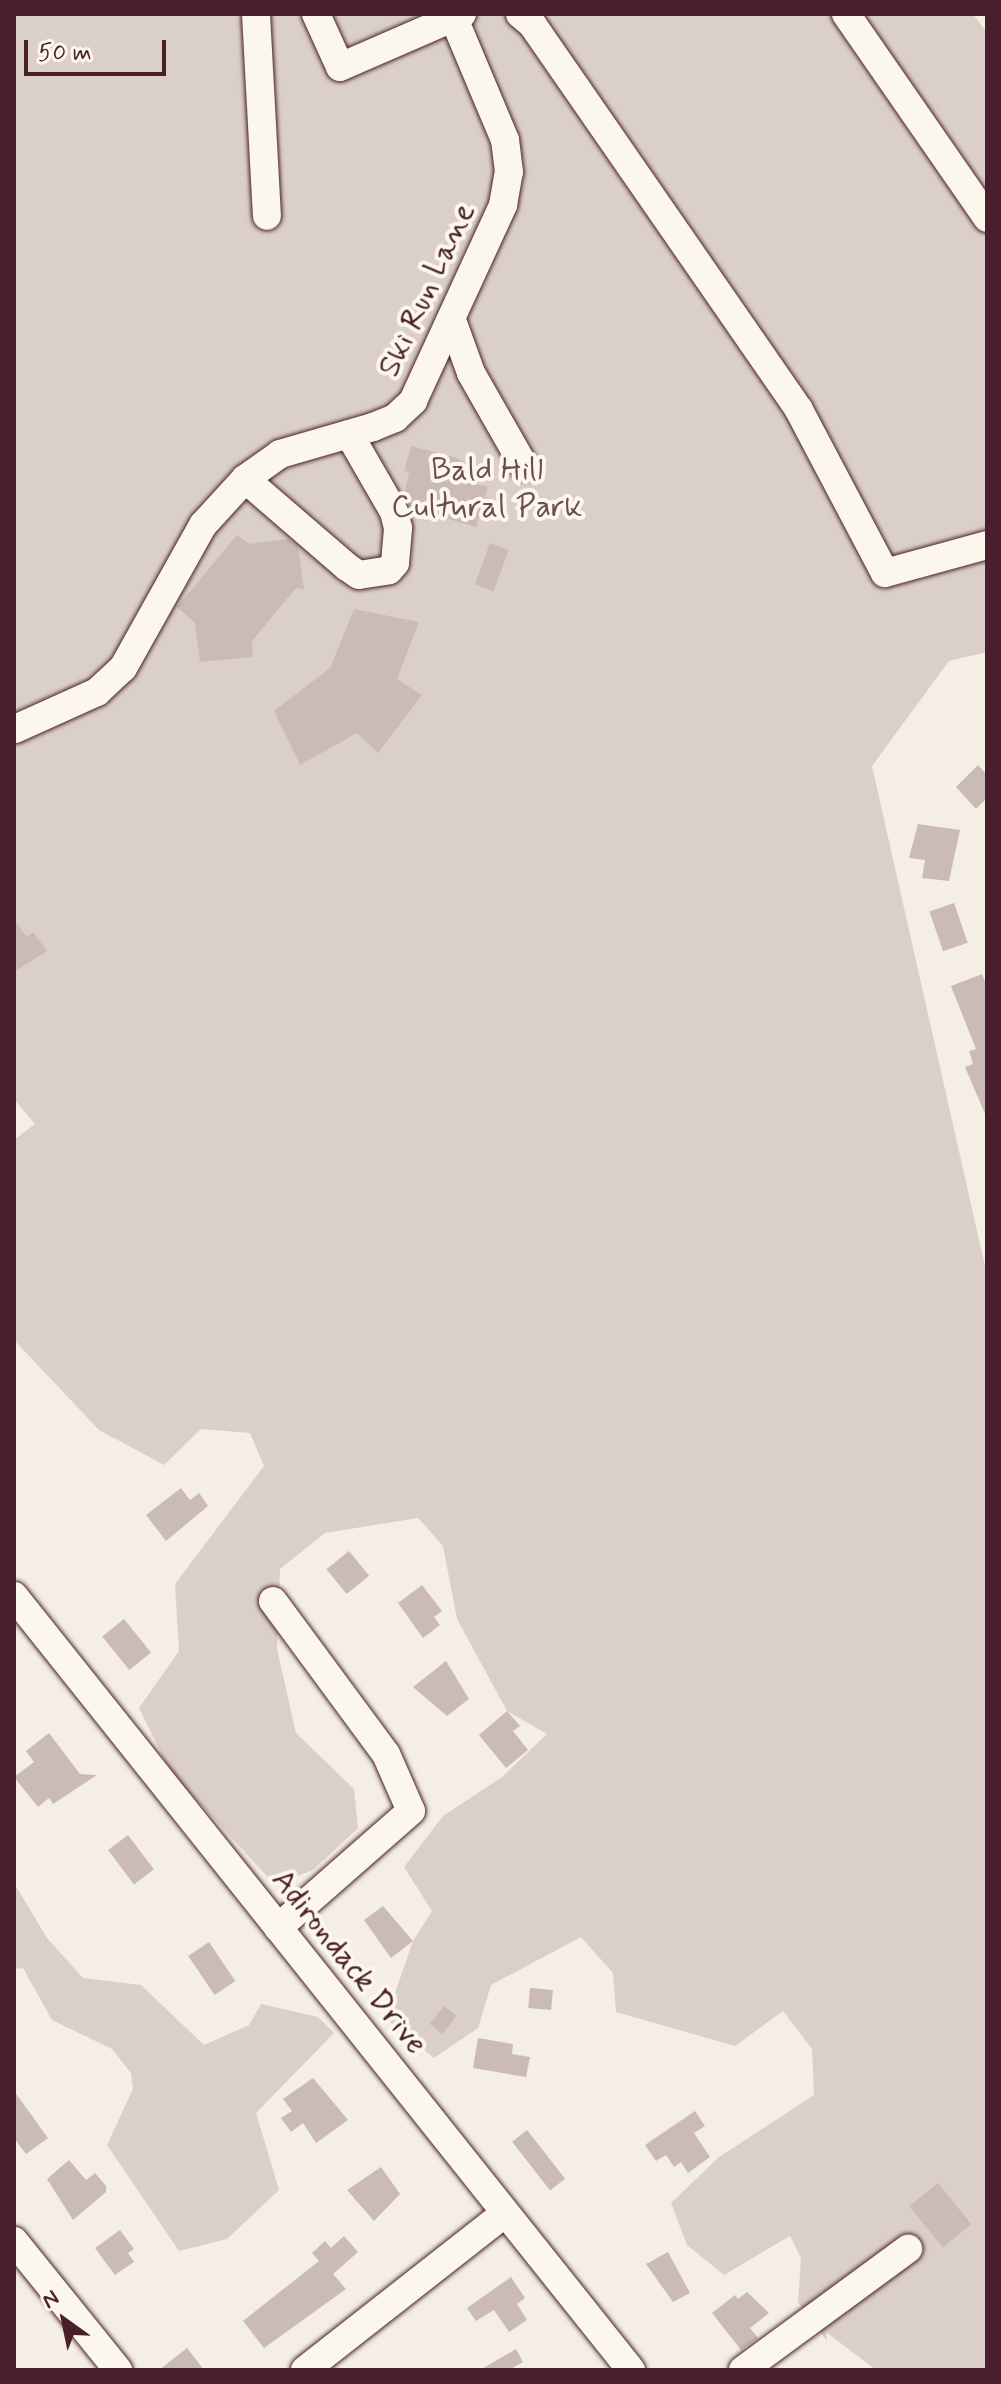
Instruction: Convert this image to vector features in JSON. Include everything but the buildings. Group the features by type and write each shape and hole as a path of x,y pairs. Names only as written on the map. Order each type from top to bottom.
{"street":[{"path":"256,14 267,216"},
{"path":"316,14 340,67 456,16"},
{"path":"520,14 532,24 799,410 885,573 987,545"},
{"path":"846,14 987,218"},
{"name":"Ski Run Lane","path":"15,729 97,692 123,668 203,525 245,479 280,454 395,418 413,401 453,323 459,293 503,205 509,172 505,140 456,16"},
{"path":"453,323 471,373 524,466"},
{"path":"245,479 359,575 389,570 395,563 396,520 349,434"},
{"name":"Adirondack Drive","path":"14,1596 631,2370"},
{"path":"273,1601 386,1754 411,1811 278,1928"},
{"path":"305,2370 505,2213"},
{"path":"14,2241 118,2370"},
{"path":"743,2370 908,2249"}],"green space":[{"name":"Bald Hill Cultural Park","path":"14,14 973,14 987,33 987,652 949,661 872,766 987,1275 987,2370 876,2370 826,2332 827,2341 798,2302 801,2258 790,2236 724,2275 687,2245 671,2203 719,2157 814,2095 812,2049 783,2011 735,2046 616,2012 613,1973 581,1937 491,1985 478,2028 434,2058 386,2019 413,1941 432,1911 404,1867 443,1816 502,1777 547,1734 507,1711 457,1619 443,1546 418,1518 325,1533 280,1569 277,1649 296,1733 354,1789 358,1828 313,1870 275,1885 170,1771 139,1708 179,1651 175,1584 264,1466 250,1433 201,1429 164,1465 99,1430 14,1340 14,1140 35,1124 14,1099"},
{"path":"14,1883 47,1938 83,1978 141,1985 204,2045 249,2025 261,2004 318,2017 334,2033 256,2113 279,2190 227,2239 179,2251 107,2145 133,2089 131,2073 112,2049 52,2020 23,1968 14,1969"}]}
